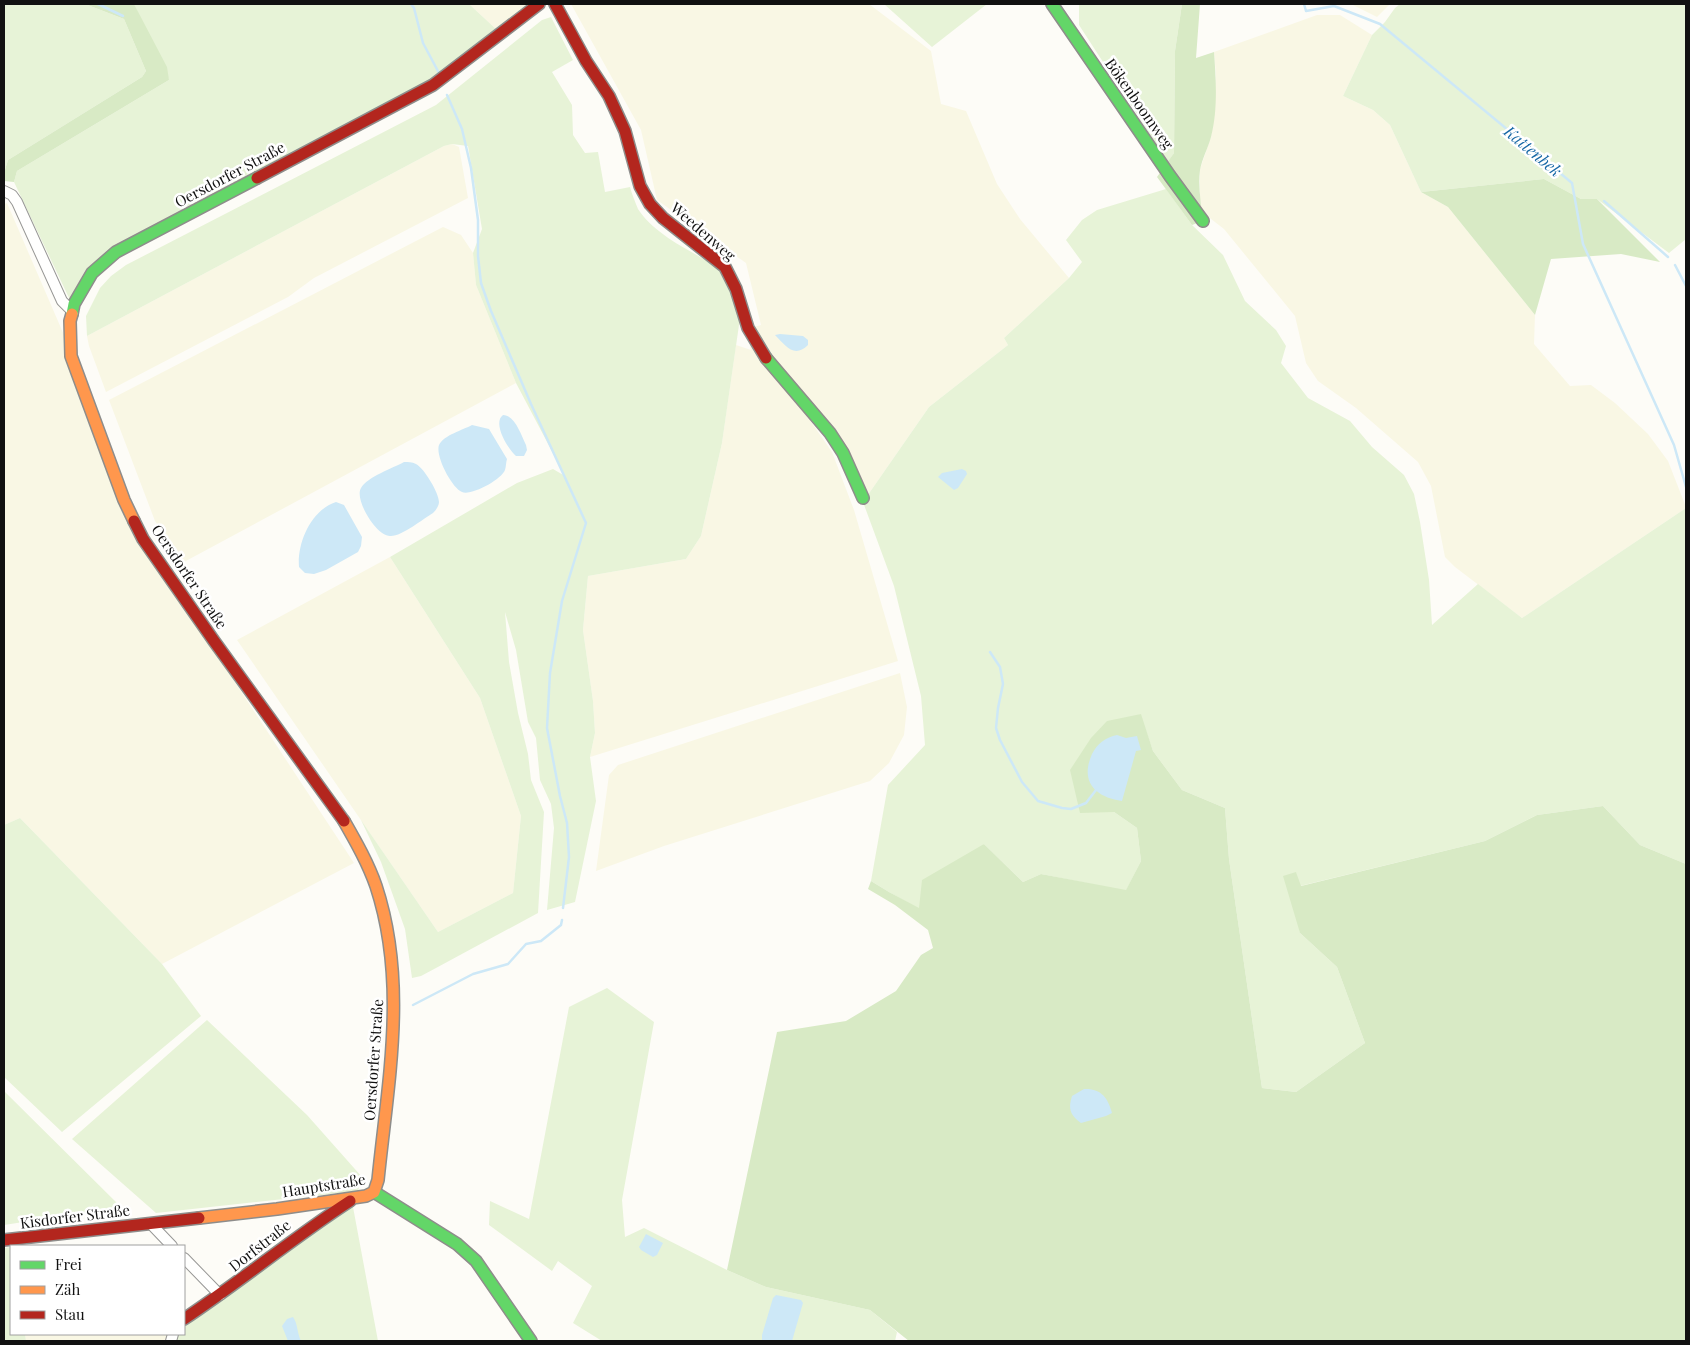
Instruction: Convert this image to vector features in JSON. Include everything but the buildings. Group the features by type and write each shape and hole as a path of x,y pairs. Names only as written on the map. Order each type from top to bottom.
{"street":[{"name":"Oersdorfer Straße","path":"374,1192 378,1180 394,1030 394,991 390,938 376,886 363,854 344,821 143,539 124,500 72,356 70,321 74,304 92,273 116,252 434,85 539,4"},
{"name":"Weedenweg","path":"555,4 586,61 613,105 625,131 640,186 650,204 663,218 726,268 736,289 754,342 830,433 843,453 863,498"},
{"name":"Bökenboomweg","path":"1052,4 1203,221"},
{"path":"4,191 12,195 17,202 62,302 72,312"},
{"name":"Hauptstraße","path":"150,1223 277,1209 355,1198 374,1192 457,1244 476,1261 531,1341"},
{"name":"Dorfstraße","path":"185,1319 310,1226 355,1198"},
{"path":"150,1223 171,1245"},
{"name":"Kisdorfer Straße","path":"4,1240 150,1223"},
{"path":"185,1259 220,1295"}],"shaded area":[{"path":"469,4 528,4 496,29"},
{"path":"571,4 869,4 931,51 941,104 966,111 997,184 1020,219 1069,278 1004,338 1008,345 929,407 863,502 832,441 809,419 832,452 854,510 898,661 590,757 595,733 593,701 583,630 588,576 686,559 701,536 722,443 736,345 751,350 747,329 761,325 746,263 657,200 641,130"},
{"path":"1351,4 1390,4 1377,17"},
{"path":"1317,15 1340,15 1372,35 1343,96 1373,110 1390,125 1421,192 1448,207 1535,315 1534,344 1570,386 1591,385 1615,403 1648,434 1668,461 1686,507 1522,618 1455,567 1445,557 1431,486 1418,462 1356,408 1318,381 1306,363 1295,316 1224,229 1202,212 1200,169 1211,137 1216,75 1214,52"},
{"path":"452,144 459,147 468,198 314,278 288,297 106,392 87,336 444,146"},
{"path":"7,203 64,335 129,520 354,863 162,964 20,818 4,825 4,204"},
{"path":"443,227 461,235 473,253 476,285 516,383 184,562 155,521 109,400"},
{"path":"390,557 480,698 521,816 513,893 438,932 237,640"},
{"path":"900,673 907,707 904,735 889,763 870,781 664,846 596,871 609,775 618,765"},
{"path":"25,1335 175,1335 162,1341 26,1341"}],"green space":[{"path":"4,4 85,4 124,19 146,71 142,77 8,160 4,173"},
{"path":"85,4 134,4 167,67 169,80 17,171 14,182 4,181 8,160 142,77 146,71 124,19"},
{"path":"134,4 469,4 496,29 431,81 105,253 85,271 70,300 14,182 17,171 169,80"},
{"path":"884,4 987,4 932,47"},
{"path":"1079,4 1182,4 1175,51 1174,153 1168,162 1079,25"},
{"path":"1182,4 1200,4 1196,58 1214,52 1216,95 1213,127 1200,170 1203,221 1192,225 1157,177 1174,153 1175,51"},
{"path":"1400,4 1686,4 1686,239 1669,253 1597,199 1581,199 1544,179 1421,192 1390,125 1373,110 1343,96 1372,35"},
{"path":"551,17 573,60 552,72 572,105 573,135 585,153 598,152 605,192 630,187 638,209 655,228 677,244 723,270 740,318 722,443 701,536 686,559 588,576 583,630 593,701 595,733 590,757 596,801 575,902 547,910 554,828 551,804 540,780 536,738 528,722 516,650 505,612 509,662 518,713 528,754 531,780 544,812 538,913 421,976 412,978 405,929 381,862 361,820 438,932 513,893 521,816 480,698 390,557 517,483 553,469 565,476 516,383 476,285 473,253 482,229 468,146 452,144 444,146 87,336 86,316 100,288 111,276 126,265 436,105 542,20"},
{"path":"1544,179 1581,199 1597,199 1660,262 1621,254 1551,259 1535,315 1448,207 1421,192"},
{"path":"1166,189 1192,225 1223,255 1245,301 1276,330 1286,346 1281,363 1308,398 1350,421 1372,447 1404,475 1414,494 1420,522 1429,580 1432,625 1478,584 1522,618 1686,508 1686,864 1640,845 1603,806 1537,815 1485,841 1300,886 1296,873 1300,933 1337,967 1365,1043 1296,1092 1262,1088 1229,859 1225,808 1182,790 1153,751 1140,714 1114,812 1137,828 1141,861 1126,891 1041,874 1023,882 984,844 919,909 871,881 888,785 925,745 921,696 894,586 863,502 929,407 1008,345 1004,338 1069,278 1082,262 1066,240 1082,220 1097,210"},
{"path":"1141,714 1153,751 1182,790 1225,808 1229,859 1262,1088 1296,1092 1365,1043 1337,967 1300,933 1283,876 1296,872 1301,886 1485,841 1537,815 1603,806 1640,845 1686,864 1686,1341 909,1341 870,1310 766,1287 727,1270 777,1032 846,1021 896,991 921,955 933,948 928,930 895,905 868,889 871,881 919,908 922,880 984,844 1023,882 1041,874 1126,890 1141,861 1137,828 1114,812 1080,813 1070,770 1091,738 1107,721"},
{"path":"20,818 162,964 201,1016 62,1132 4,1077 4,825"},
{"path":"607,988 654,1022 622,1200 625,1237 644,1228 727,1270 766,1287 870,1310 897,1332 895,1341 602,1341 573,1323 592,1286 558,1261 552,1271 489,1225 490,1201 529,1219 569,1007"},
{"path":"207,1020 307,1115 362,1177 358,1191 156,1213 72,1139"},
{"path":"4,1091 121,1207 4,1225"},
{"path":"353,1207 378,1341 176,1341 177,1335 185,1335 185,1325 195,1315 322,1224"},
{"path":"10,1247 10,1335 25,1335 26,1341 4,1341 4,1248"}],"water":[{"path":"775,335 803,336 808,340 808,345 803,349 794,351"},
{"path":"503,415 511,418 520,431 527,450 524,456 516,456 505,442 499,424"},
{"path":"472,425 489,429 507,459 505,470 498,478 479,489 466,493 458,489 449,478 438,450 441,441 445,438"},
{"path":"404,462 412,462 423,470 434,487 439,503 433,513 406,531 390,536 384,534 373,524 363,508 360,493 361,488 369,480"},
{"path":"962,469 967,474 958,488 954,490 938,477 942,473"},
{"path":"336,502 344,505 362,537 361,546 358,552 326,570 314,574 305,573 299,567 299,558 300,548 307,528 319,512"},
{"path":"1117,735 1126,738 1137,736 1141,750 1136,751 1122,801 1104,796 1097,791 1089,780 1088,772 1092,754 1096,747 1106,739"},
{"path":"1084,1089 1095,1090 1106,1098 1112,1113 1081,1123 1077,1120 1070,1108 1072,1096"},
{"path":"646,1234 663,1243 657,1255 653,1257 639,1247"},
{"path":"776,1295 801,1300 803,1303 792,1341 762,1341 773,1298"},
{"path":"293,1317 301,1341 288,1341 282,1326 287,1319"}],"waterway":[{"path":"98,4 123,16"},
{"path":"411,4 414,8 423,43 439,73"},
{"name":"Kattenbek","path":"1304,4 1306,11 1334,6 1380,24 1572,183 1583,244 1674,445 1686,487"},
{"path":"447,95 462,129 471,168 478,220 478,256 481,283 531,404 586,523 562,601 550,673 547,728 567,823 569,857 563,908"},
{"path":"1604,201 1668,257"},
{"path":"1675,265 1686,286"},
{"path":"990,652 1000,667 1003,684 996,728 1000,740 1022,782 1038,801 1071,809 1086,803 1096,790"},
{"path":"413,1005 473,974 508,964 526,944 541,941 561,925 562,920"}],"traffic: fast":[{"path":"1052,4 1203,221"},
{"path":"72,314 74,304 92,273 116,252 257,178"},
{"path":"766,358 830,433 843,453 863,498"},
{"path":"374,1192 457,1244 476,1261 531,1341"}],"traffic: slow":[{"path":"72,314 70,321 71,356 124,500 134,521"},
{"path":"344,821 366,861 376,886 386,922 391,959 393,1032 378,1180 374,1192"},
{"path":"199,1218 366,1196 374,1192"}],"traffic: jam":[{"path":"257,178 433,85 539,4"},
{"path":"555,4 586,61 609,96 625,131 640,186 650,204 663,218 725,267 736,289 748,328 766,358"},
{"path":"134,521 143,539 214,641 344,821"},
{"path":"185,1318 350,1201"},
{"path":"4,1240 199,1218"}]}
